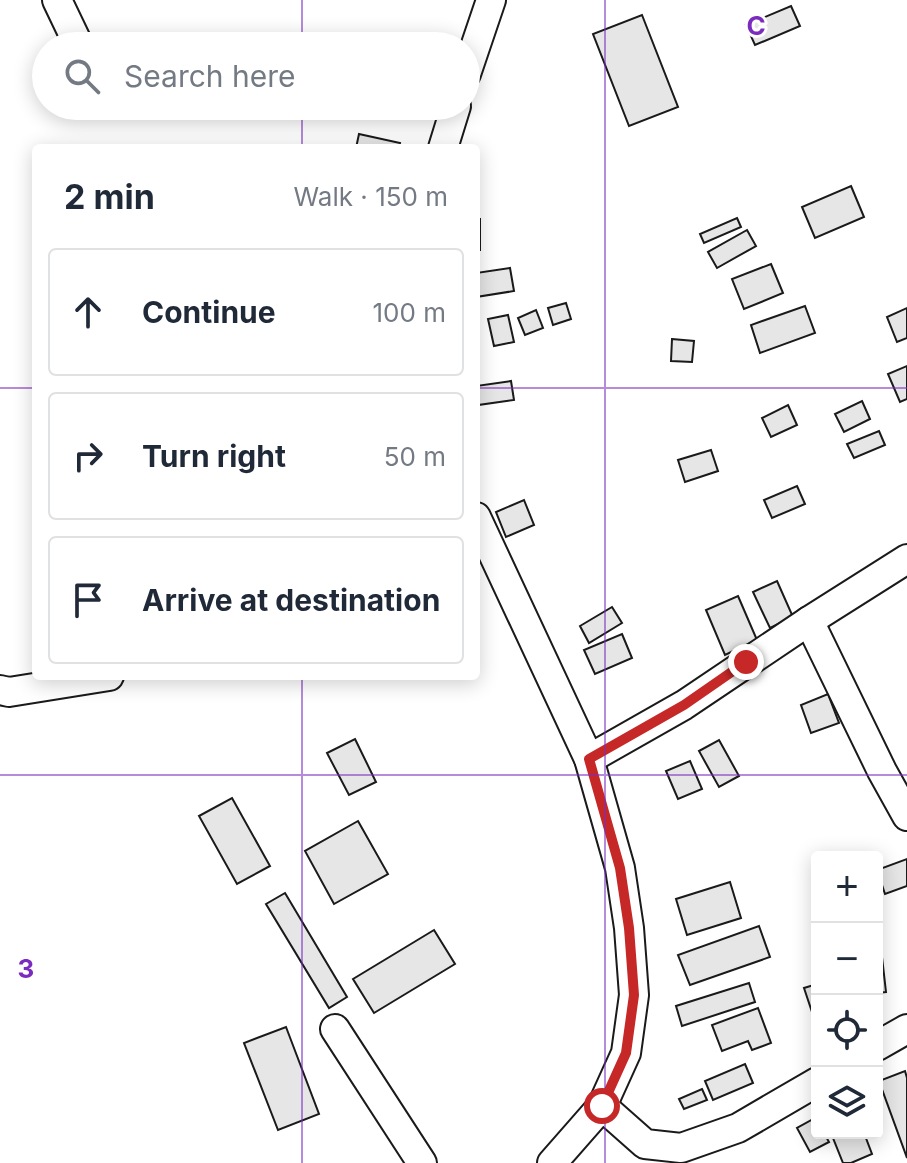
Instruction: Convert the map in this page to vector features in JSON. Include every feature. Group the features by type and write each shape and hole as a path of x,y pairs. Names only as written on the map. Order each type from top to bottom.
{"street":[{"path":"57,0 72,32"},
{"path":"480,33 491,0"},
{"path":"444,144 452,120"},
{"path":"483,548 589,759 620,868 629,928 634,995 626,1053 602,1106 552,1163"},
{"path":"589,759 684,705 907,559"},
{"path":"809,621 907,816"},
{"path":"0,690 9,692 84,680"},
{"path":"335,1029 422,1163"},
{"path":"883,1043 907,1029"},
{"path":"602,1106 645,1144 681,1148 738,1128 811,1085"}],"building":[{"path":"791,6 800,26 755,45 746,25"},
{"path":"642,15 678,107 629,126 593,34"},
{"path":"359,134 400,143 400,144 357,144"},
{"path":"851,186 864,217 815,238 802,207"},
{"path":"737,218 741,227 704,243 700,234"},
{"path":"747,230 756,246 717,268 708,252"},
{"path":"771,264 783,293 744,309 732,279"},
{"path":"510,268 514,291 480,296 480,272"},
{"path":"566,303 571,319 553,325 548,308"},
{"path":"805,306 815,333 760,353 751,325"},
{"path":"907,308 907,338 897,342 887,317"},
{"path":"536,310 543,328 525,335 518,318"},
{"path":"508,315 514,342 494,346 488,319"},
{"path":"672,339 694,341 692,362 671,361"},
{"path":"907,366 907,399 900,402 888,374"},
{"path":"511,381 514,400 480,405 480,385"},
{"path":"862,401 870,419 844,432 835,414"},
{"path":"788,405 797,425 771,437 762,418"},
{"path":"879,431 885,445 854,458 847,444"},
{"path":"711,450 718,471 685,482 678,460"},
{"path":"797,486 805,504 772,518 764,500"},
{"path":"524,500 534,525 506,537 496,512"},
{"path":"777,581 793,617 770,628 753,592"},
{"path":"738,596 757,640 725,655 706,610"},
{"path":"612,607 622,623 589,643 580,626"},
{"path":"622,634 632,658 595,674 584,650"},
{"path":"828,694 839,723 811,733 801,705"},
{"path":"355,739 376,782 349,795 327,753"},
{"path":"719,740 739,776 719,787 699,751"},
{"path":"690,761 702,789 678,799 666,771"},
{"path":"232,798 270,866 237,884 199,816"},
{"path":"358,821 388,874 334,904 305,851"},
{"path":"907,859 907,886 885,894 883,868"},
{"path":"730,882 741,918 687,935 676,899"},
{"path":"285,893 347,997 329,1008 266,904"},
{"path":"759,926 770,957 690,985 678,955"},
{"path":"434,930 455,964 374,1013 353,979"},
{"path":"749,983 755,1002 682,1026 676,1006"},
{"path":"811,986 811,1009 804,988"},
{"path":"758,1008 771,1043 752,1050 748,1041 722,1051 712,1025"},
{"path":"286,1027 319,1114 278,1130 244,1043"},
{"path":"745,1064 753,1083 713,1100 705,1081"},
{"path":"905,1071 907,1158 883,1092 883,1079"},
{"path":"702,1089 707,1100 684,1109 679,1099"},
{"path":"811,1120 811,1139 827,1139 829,1142 810,1152 797,1128"},
{"path":"833,1139 866,1139 872,1154 843,1163"}],"route":[{"path":"602,1106 626,1053 634,995 620,868 589,759 684,705 746,662"}]}
